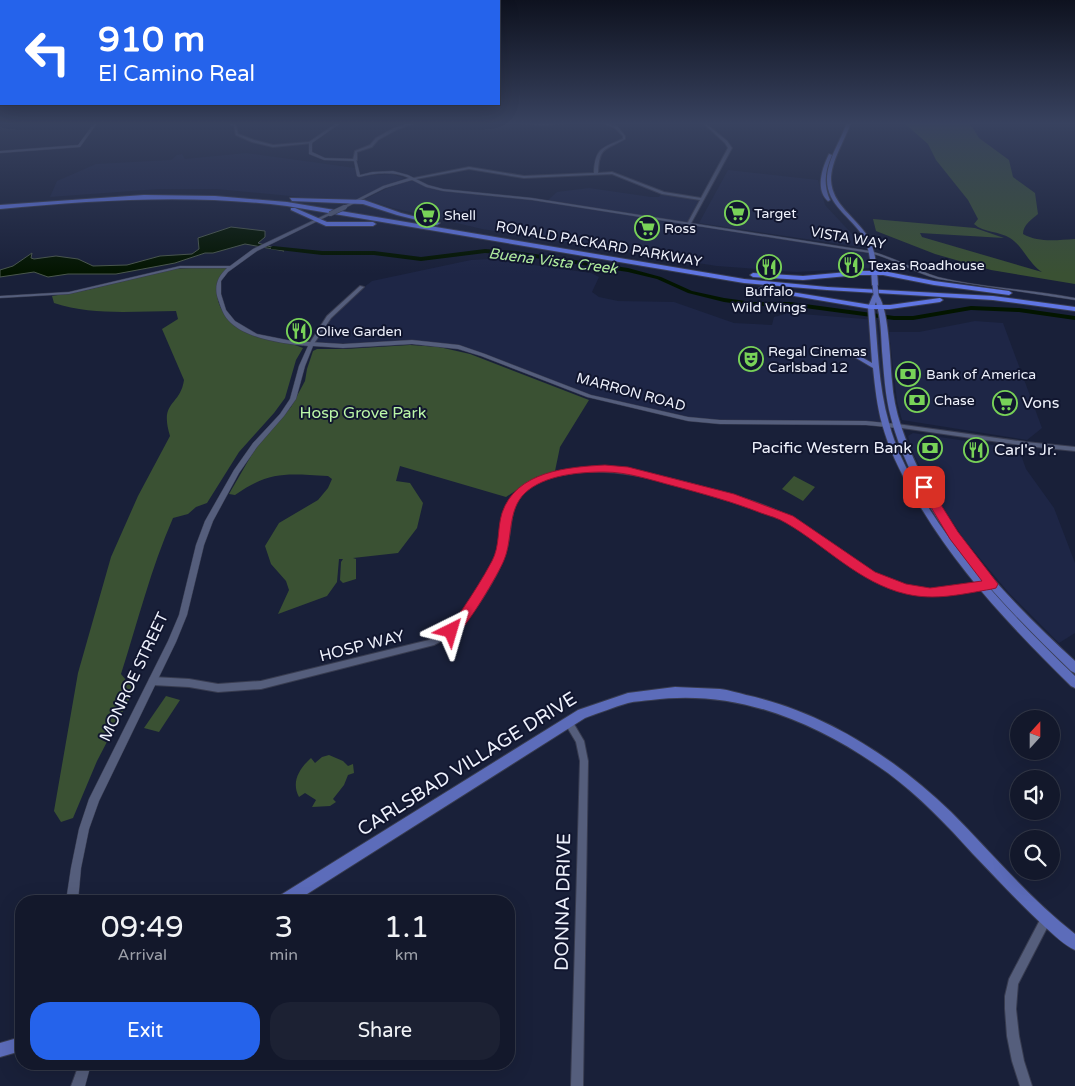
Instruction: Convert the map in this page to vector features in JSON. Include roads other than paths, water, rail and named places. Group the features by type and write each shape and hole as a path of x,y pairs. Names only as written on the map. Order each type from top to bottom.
{"highway":[{"name":"RONALD PACKARD PARKWAY","path":"0,206 34,201 136,193 232,194 281,200 744,281 794,287 980,296 1075,309"},
{"path":"232,194 364,202 406,216 504,239"},
{"path":"211,196 280,206 296,210 321,221 382,225 504,239"},
{"name":"RONALD PACKARD PARKWAY","path":"0,206 123,197 211,196 287,204 681,267 796,283 975,292 1075,304"},
{"path":"653,266 789,294 857,305 872,312 958,299 1045,304"},
{"path":"681,267 792,278 874,273 1037,298"}],"main road":[{"name":"VISTA WAY","path":"359,176 379,173"},
{"name":"VISTA WAY","path":"359,176 391,173 409,178"},
{"name":"VISTA WAY","path":"395,173 442,190 522,198 870,252 893,258 918,271 935,277 1075,299"},
{"path":"823,173 823,188 833,209"},
{"path":"831,173 830,188 841,210 866,237 874,273 876,295 882,310 890,400 897,426 919,479 954,536 992,584 1012,607 1075,668"},
{"path":"321,221 330,214 356,201 389,185 409,178"},
{"path":"321,221 336,216 409,178"},
{"name":"MARRON ROAD","path":"321,221 255,250 232,268 233,271 220,284 219,294 224,310 233,322 245,330 271,339 311,344 348,346 412,342 459,347 588,396 688,419 720,422 897,426"},
{"path":"852,230 870,252"},
{"path":"0,297 69,293 174,268 195,266 232,268"},
{"path":"876,295 872,312 880,402 886,425 907,479 945,540 980,586 1000,610 1075,683"},
{"name":"MONROE STREET","path":"73,895 84,829 94,799 153,681 183,615 200,545 209,521 236,472 255,445 293,400 302,366 311,344"},
{"path":"854,355 877,368"},
{"name":"CARLSBAD VILLAGE DRIVE","path":"294,895 568,722 614,702 639,696 677,692 733,696 762,702 798,714 851,741 877,758 910,784 946,816 1046,920 1075,943"},
{"path":"0,1050 15,1046"},
{"path":"78,1086 83,1070"}],"street":[{"path":"409,178 441,173"},
{"path":"498,173 524,177 618,174 661,192 702,199"},
{"path":"688,224 716,173"},
{"path":"311,344 329,317 362,287"},
{"name":"MARRON ROAD","path":"897,426 1075,449"},
{"name":"HOSP WAY","path":"153,681 189,683 218,688 261,685 431,643 451,631 457,625 483,587 501,554 508,510 522,490 542,479 584,470 605,468 642,473 734,498 768,510 802,527 871,575 905,589 930,593 992,584"},
{"name":"DONNA DRIVE","path":"568,722 580,741 584,761 577,1086"},
{"path":"1026,1086 1018,1064 1011,1033 1011,991 1013,983 1046,920"}],"waterway":[{"name":"Buena Vista Creek","path":"273,248 322,253 374,253 421,259 485,251 515,253 628,270 659,278 690,292 753,304 790,304 894,318 913,318 971,308 1019,310 1075,318"}],"place":[{"name":"Target","path":"737,213"},
{"name":"Shell","path":"427,215"},
{"name":"Ross","path":"647,228"},
{"name":"Texas Roadhouse","path":"851,265"},
{"name":"Buffalo Wild Wings","path":"769,267"},
{"name":"Olive Garden","path":"299,331"},
{"name":"Regal Cinemas Carlsbad 12","path":"751,359"},
{"name":"Bank of America","path":"908,374"},
{"name":"Chase","path":"917,400"},
{"name":"Vons","path":"1005,403"},
{"name":"Pacific Western Bank","path":"930,448"},
{"name":"Carl's Jr.","path":"976,450"}],"park label":[{"name":"Hosp Grove Park","path":"363,413"}]}
